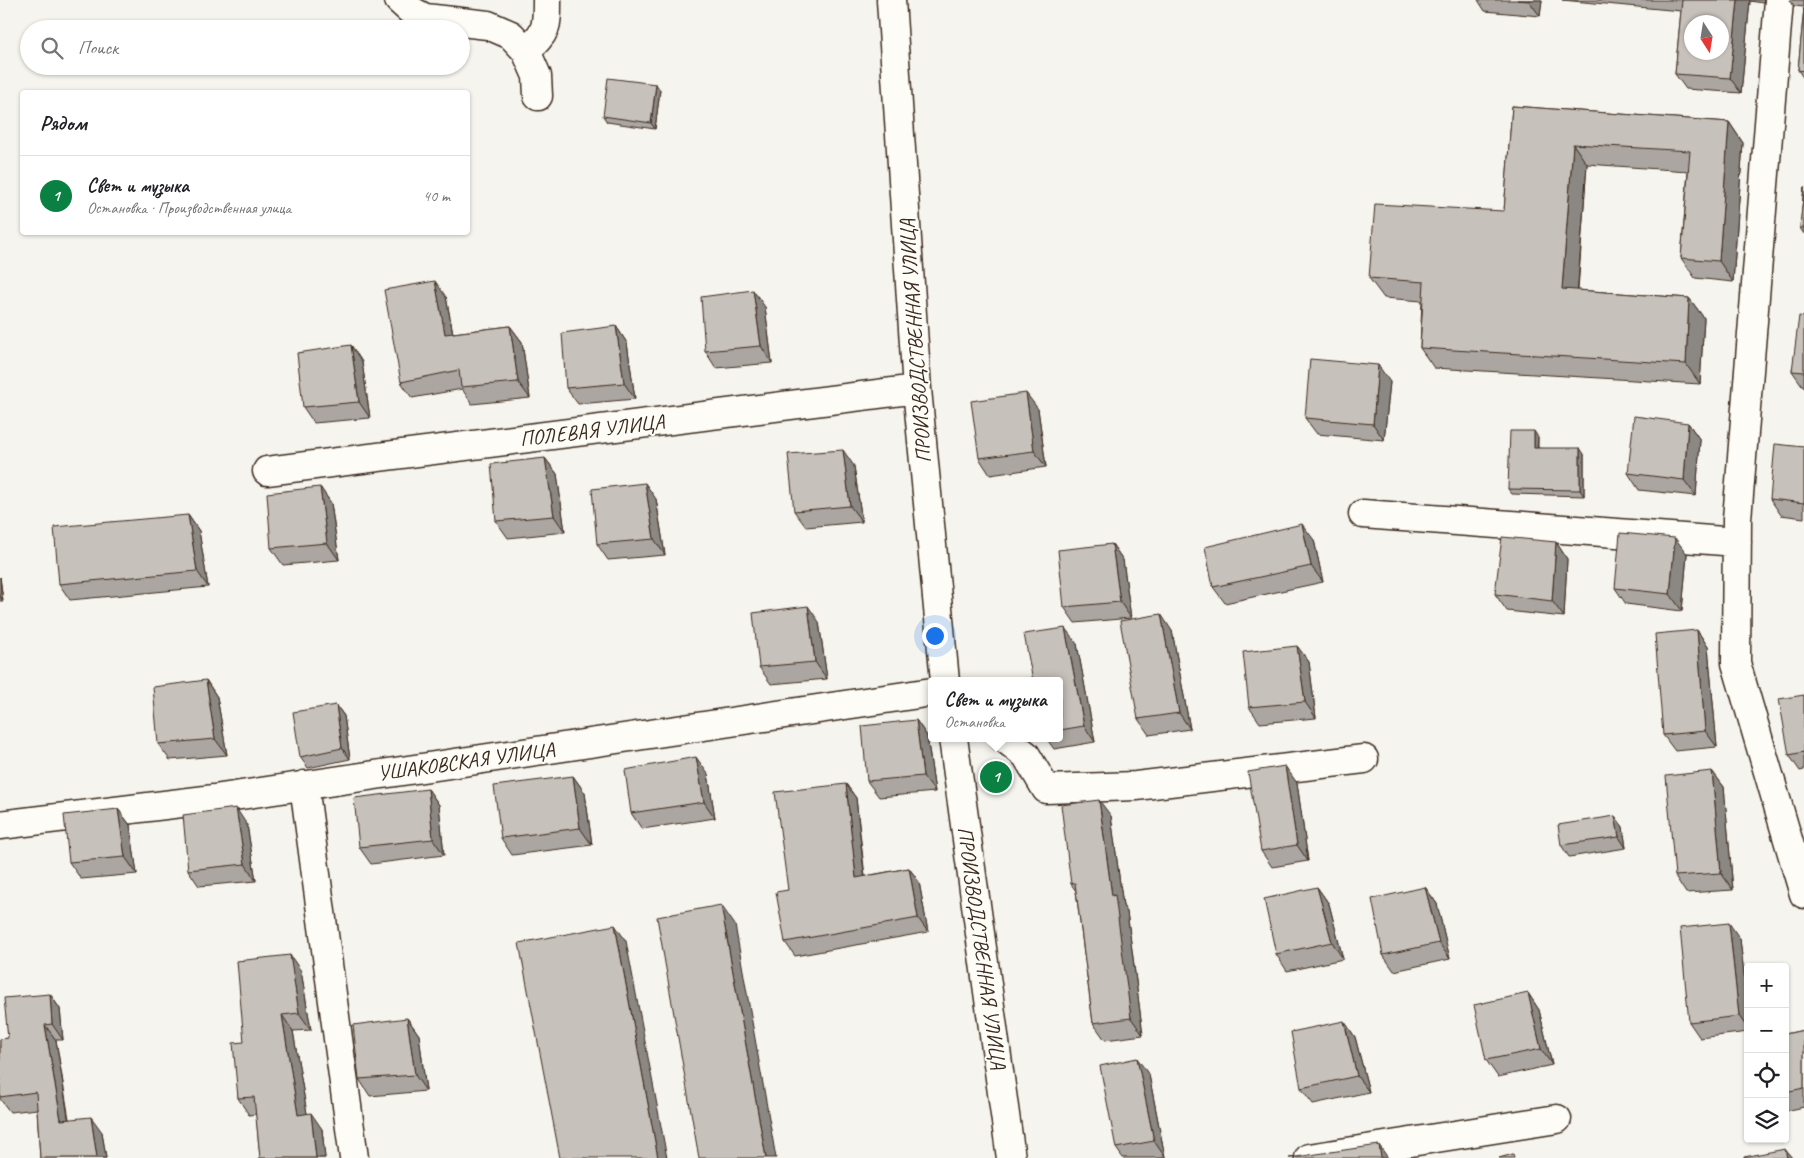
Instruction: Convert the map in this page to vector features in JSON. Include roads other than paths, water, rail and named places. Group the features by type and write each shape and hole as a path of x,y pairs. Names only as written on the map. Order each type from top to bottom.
{"street":[{"path":"399,0 410,10 425,18 443,20"},
{"path":"526,51 542,36 547,23 547,0"},
{"name":"ПРОИЗВОДСТВЕННАЯ УЛИЦА","path":"891,0 917,389 945,677"},
{"path":"1779,0 1738,510 1736,542 1736,663 1804,894"},
{"path":"470,23 488,25 511,35 526,51 537,76 538,96"},
{"name":"ПОЛЕВАЯ УЛИЦА","path":"267,471 917,389"},
{"path":"1363,514 1736,542"},
{"name":"УШАКОВСКАЯ УЛИЦА","path":"0,825 195,801 928,693"},
{"name":"ПРОИЗВОДСТВЕННАЯ УЛИЦА","path":"960,742 1011,1158"},
{"path":"1009,742 1026,755 1046,790 1136,786 1364,759"},
{"path":"304,785 354,1158"},
{"path":"1308,1158 1557,1119"}],"place":[{"name":"Свет и музыка","path":"996,777"}]}
